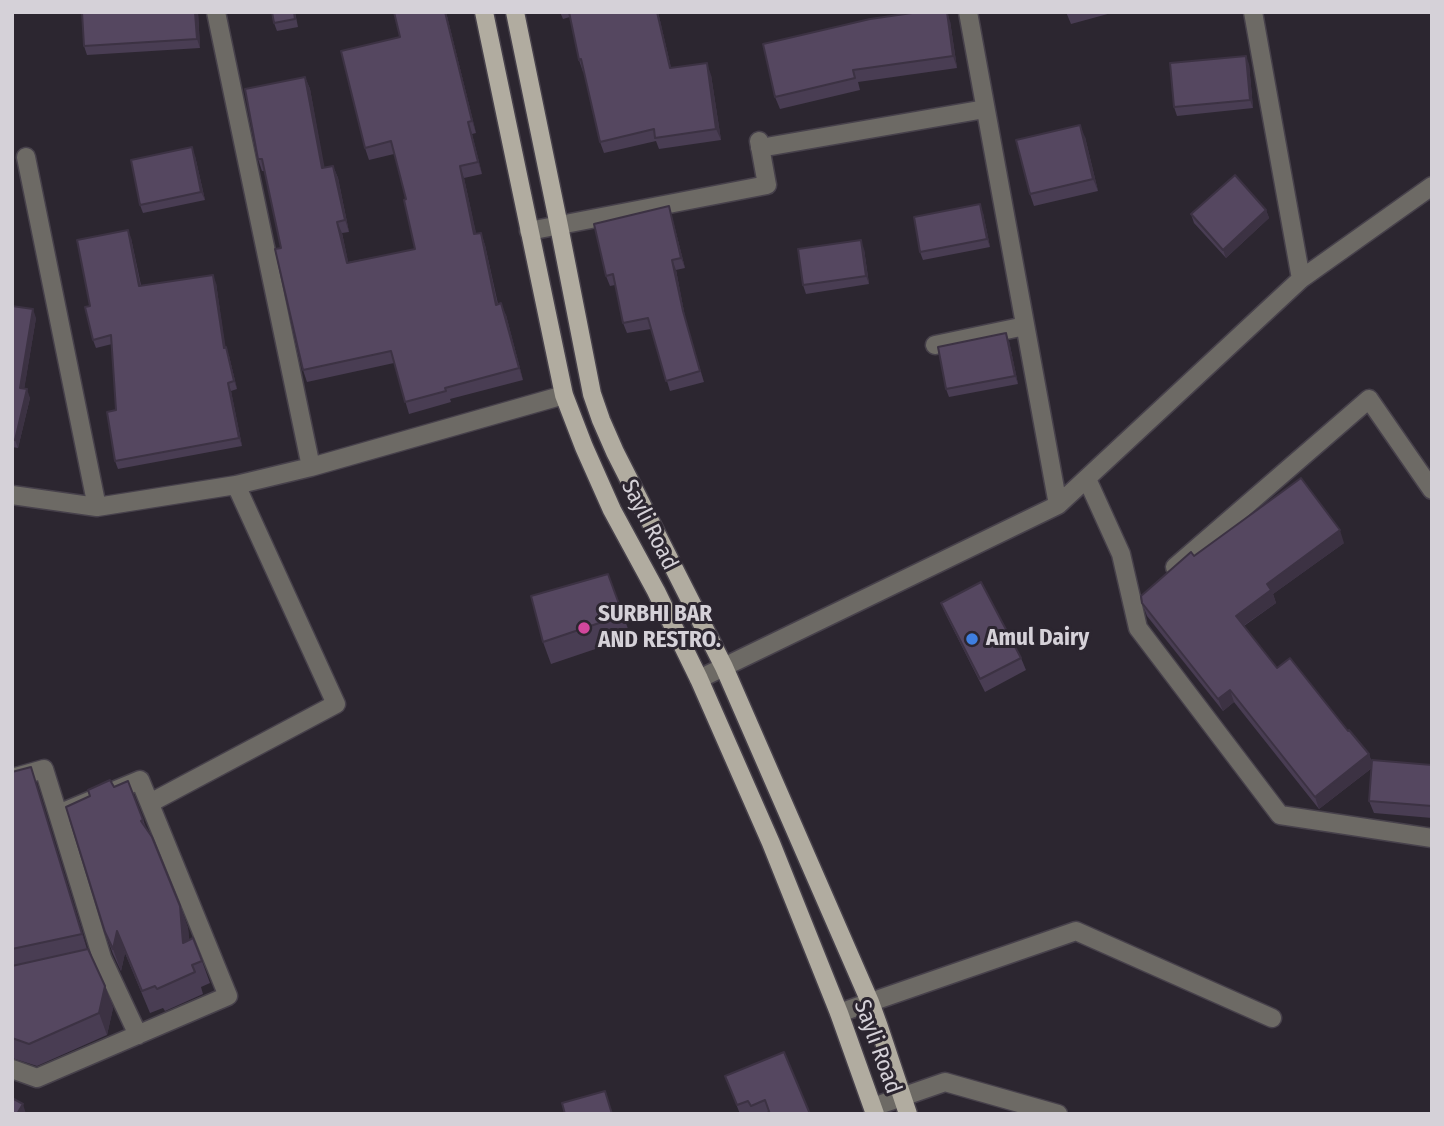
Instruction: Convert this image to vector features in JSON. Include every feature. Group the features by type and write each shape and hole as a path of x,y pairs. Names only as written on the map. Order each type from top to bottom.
{"main road":[{"name":"Sayli Road","path":"484,12 564,395 612,510 699,679 771,843 839,1013 874,1110"},
{"path":"515,12 592,394 601,421 724,667 870,1002 905,1105"}],"street":[{"path":"216,12 311,467"},
{"path":"968,12 1058,505"},
{"path":"1253,12 1301,279"},
{"path":"529,231 767,185 760,145 985,109"},
{"path":"26,156 97,507"},
{"path":"699,679 1058,505 1301,279 1432,186"},
{"path":"935,345 1026,326"},
{"path":"12,495 97,507 236,485 311,467 564,395"},
{"path":"1163,577 1369,399 1432,490"},
{"path":"1087,479 1138,599 1138,628 1280,815 1432,838"},
{"path":"150,803 336,704 236,485"},
{"path":"12,778 44,769 95,960 138,1035"},
{"path":"12,1069 37,1078 228,996 141,780 58,814"},
{"path":"839,1013 1076,932 1272,1017"},
{"path":"874,1110 905,1105 946,1082 1058,1114"}],"building":[{"path":"82,12 195,12 197,39 84,46"},
{"path":"272,12 294,12 295,19 274,23"},
{"path":"394,12 445,12 472,121 468,122 478,162 460,166 474,234 481,233 496,305 501,303 519,368 405,402 391,351 303,370 275,249 281,248 262,159 258,159 245,89 305,77 322,168 333,166 345,220 337,222 347,263 415,249 391,141 365,148 341,51 400,37"},
{"path":"569,12 657,12 670,68 707,63 716,129 655,138 654,129 600,142"},
{"path":"919,12 947,12 953,56 853,70 855,78 775,97 763,44 870,19"},
{"path":"1246,56 1250,100 1174,107 1170,63"},
{"path":"1080,125 1093,179 1030,194 1016,140"},
{"path":"192,147 201,192 140,205 131,160"},
{"path":"1235,175 1266,210 1223,250 1191,214"},
{"path":"980,204 987,239 920,252 914,217"},
{"path":"669,206 681,258 672,260 700,371 666,381 648,318 623,323 613,274 606,276 594,224"},
{"path":"128,230 139,286 213,275 224,348 226,347 234,381 228,383 239,438 115,461 107,412 116,410 111,335 93,340 85,307 90,306 77,240"},
{"path":"861,240 866,276 803,285 798,249"},
{"path":"12,306 33,309 20,388 27,389 15,440 12,439"},
{"path":"1006,333 1015,376 946,389 938,347"},
{"path":"1301,478 1340,530 1267,584 1271,590 1236,616 1277,668 1290,658 1369,754 1315,797 1230,690 1218,699 1142,603 1141,596 1191,552 1194,556"},
{"path":"608,574 623,615 543,642 531,596"},
{"path":"981,582 1021,658 980,679 941,603"},
{"path":"1372,760 1432,765 1432,806 1369,801"},
{"path":"31,767 82,934 12,949 12,772"},
{"path":"110,780 114,787 128,781 143,820 141,821 152,837 180,906 183,943 193,938 202,961 192,965 195,972 157,989 155,986 142,991 117,931 113,949 105,932 66,807 90,796 88,790"},
{"path":"88,949 105,986 99,1013 29,1044 12,1038 12,966"},
{"path":"784,1052 810,1114 770,1114 765,1100 751,1106 748,1101 737,1105 725,1076"},
{"path":"605,1091 612,1114 565,1114 562,1103"},
{"path":"12,1098 23,1104 17,1114 12,1114"}],"place":[{"name":"SURBHI BAR AND RESTRO.","path":"584,628"},
{"name":"Amul Dairy","path":"972,639"}]}
